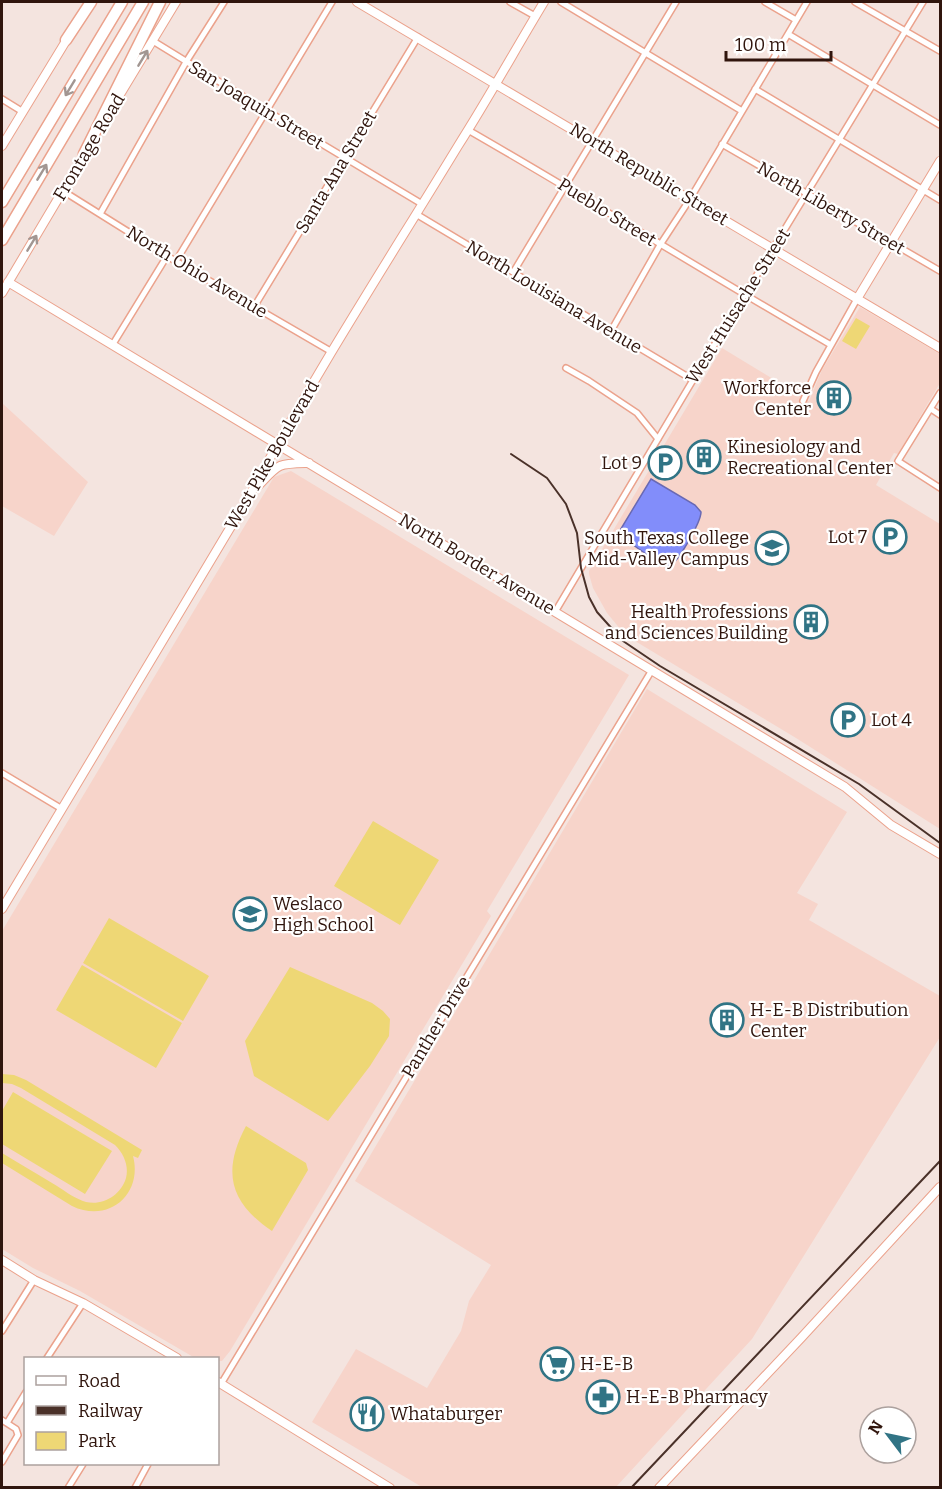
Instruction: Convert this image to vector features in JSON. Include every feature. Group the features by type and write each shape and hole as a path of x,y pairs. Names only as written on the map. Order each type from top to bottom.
{"highway":[{"path":"66,40 88,2"},
{"path":"2,202 122,2"},
{"path":"2,240 143,2"},
{"path":"84,154 160,2"}],"main road":[{"path":"658,1488 801,1338 940,1187"}],"street":[{"name":"Frontage Road","path":"2,293 176,2"},
{"path":"100,214 186,62 224,2"},
{"path":"176,261 332,2"},
{"name":"North Republic Street","path":"357,2 940,348"},
{"path":"510,2 535,16"},
{"name":"West Pike Boulevard","path":"2,909 251,494 277,444 544,2"},
{"path":"561,2 742,111"},
{"path":"513,271 676,2"},
{"path":"765,2 796,20"},
{"path":"611,332 660,245 690,199 807,2"},
{"path":"855,2 940,51"},
{"name":"West Huisache Street","path":"555,612 922,2"},
{"path":"788,34 940,125"},
{"name":"Santa Ana Street","path":"254,307 418,37"},
{"path":"2,146 66,40"},
{"name":"San Joaquin Street","path":"153,41 422,204"},
{"path":"755,89 940,200"},
{"path":"2,99 23,112"},
{"name":"Pueblo Street","path":"468,130 831,345"},
{"name":"North Liberty Street","path":"722,144 940,272"},
{"path":"803,401 816,372 857,299 940,160"},
{"name":"North Ohio Avenue","path":"63,191 167,256 332,352"},
{"name":"North Louisiana Avenue","path":"416,214 693,380"},
{"path":"113,344 167,256"},
{"name":"North Border Avenue","path":"8,282 310,462 845,787 891,825 940,854"},
{"path":"566,368 637,413 658,439"},
{"path":"940,393 898,461 940,488"},
{"path":"931,409 940,415"},
{"path":"251,494 280,464 310,462"},
{"name":"Panther Drive","path":"219,1383 652,670"},
{"path":"2,773 62,809"},
{"path":"2,1260 34,1280 83,1303 174,1357"},
{"path":"3,1327 34,1280"},
{"path":"48,1357 83,1303"},
{"path":"219,1383 390,1488"},
{"path":"2,1462 18,1435 16,1429 4,1421 24,1395"},
{"path":"68,1488 83,1465"},
{"path":"135,1488 147,1465"}],"shaded area":[{"name":"South Texas College Mid-Valley Campus","path":"860,307 940,354 940,383 898,454 894,453 876,485 940,524 940,829 796,738 635,641 621,630 607,613 593,588 589,574 722,348 809,401 822,370"},
{"path":"2,403 88,482 54,536 2,506"},
{"name":"Weslaco High School","path":"291,471 629,675 487,911 491,916 230,1351 222,1361 219,1361 219,1357 193,1357 2,1249 2,931 274,477"},
{"path":"647,689 847,812 797,893 818,904 809,920 940,996 940,1037 752,1339 616,1487 422,1487 312,1422 356,1349 427,1388 461,1331 469,1301 491,1265 355,1181"}],"green space":[{"path":"856,318 870,326 856,349 842,341"},
{"path":"373,821 439,860 400,925 334,886"},
{"path":"109,918 209,976 183,1021 83,963"},
{"path":"82,965 182,1023 156,1068 56,1010"},
{"path":"290,967 372,1003 390,1019 389,1036 370,1066 328,1121 254,1076 245,1041"},
{"path":"2,1074 14,1075 26,1080 142,1150 138,1158 133,1156 135,1170 133,1182 128,1193 120,1202 99,1211 86,1211 72,1206 2,1163 2,1153 75,1197 92,1203 105,1201 116,1194 124,1184 127,1174 125,1160 115,1145 21,1088 2,1083"},
{"path":"13,1092 112,1151 85,1194 2,1144 2,1111"},
{"path":"246,1126 306,1163 308,1170 272,1231 246,1209 234,1184 232,1171 234,1157"}],"water":[{"path":"651,479 695,505 701,512 688,542 677,559 668,566 642,551 619,532"}],"railway":[{"path":"511,454 547,478 566,504 577,533 581,568 589,597 597,612 623,641 660,666 859,784 940,843"},
{"path":"631,1488 940,1161"}],"place":[{"name":"Workforce Center","path":"834,398"},
{"name":"Kinesiology and Recreational Center","path":"704,457"},
{"name":"Lot 9","path":"665,463"},
{"name":"Lot 7","path":"890,537"},
{"name":"South Texas College Mid-Valley Campus","path":"772,548"},
{"name":"Health Professions and Sciences Building","path":"811,622"},
{"name":"Lot 4","path":"848,720"},
{"name":"Weslaco High School","path":"250,914"},
{"name":"H-E-B Distribution Center","path":"727,1020"},
{"name":"H-E-B","path":"557,1364"},
{"name":"H-E-B Pharmacy","path":"603,1397"},
{"name":"Whataburger","path":"367,1414"}]}
